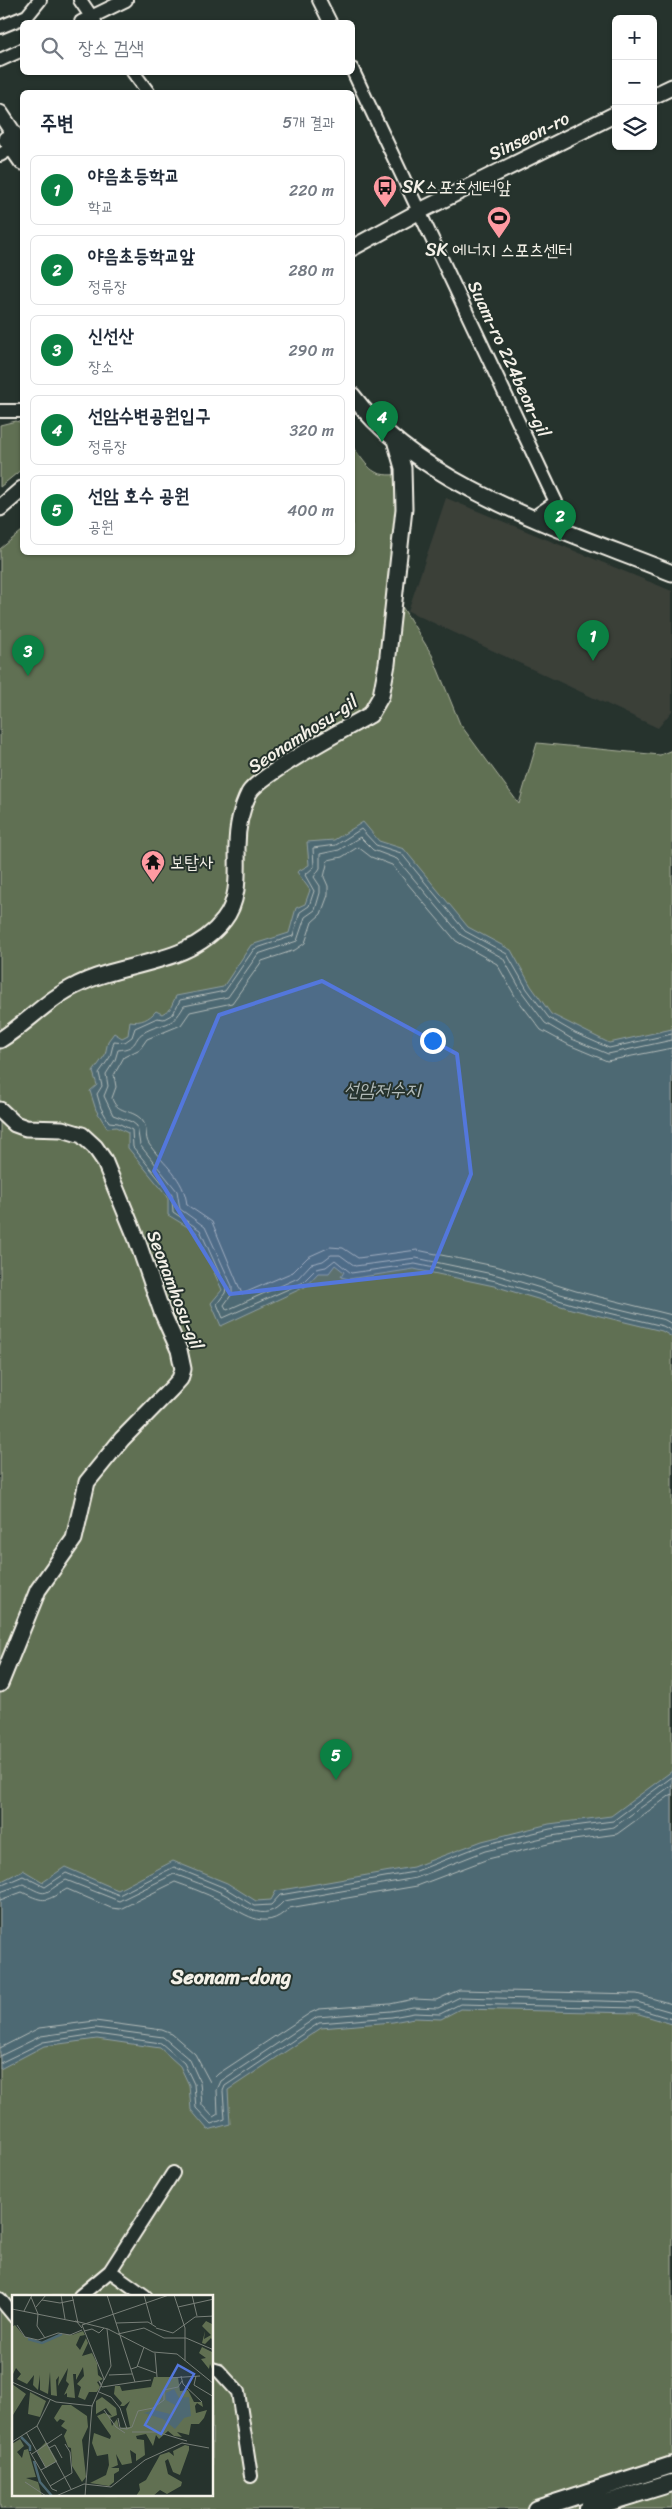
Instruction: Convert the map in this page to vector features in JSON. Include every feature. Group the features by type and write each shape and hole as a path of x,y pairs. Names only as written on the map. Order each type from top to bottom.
{"main road":[{"path":"536,2509 672,2465"},
{"path":"587,2509 672,2483"}],"street":[{"path":"0,27 27,16 40,0"},
{"path":"80,0 89,20"},
{"path":"91,20 126,0"},
{"path":"319,0 329,20"},
{"path":"0,60 20,51"},
{"path":"135,75 146,90"},
{"name":"Suam-ro 224beon-gil","path":"355,75 556,502"},
{"path":"657,94 672,87"},
{"path":"0,113 12,150"},
{"name":"Sinseon-ro","path":"355,246 420,211 612,116"},
{"path":"0,129 12,150"},
{"path":"355,398 406,450 449,477 534,517 672,573"},
{"path":"0,411 20,410"},
{"name":"Seonamhosu-gil","path":"0,1040 76,985 104,974 178,953 215,930 232,907 236,892 237,827 250,792 292,761 370,715 376,706 381,696 394,622 404,509 403,468 395,440"},
{"path":"0,508 20,491"},
{"path":"534,517 556,502"},
{"path":"555,526 556,502"},
{"name":"Seonamhosu-gil","path":"0,1110 15,1124 26,1128 62,1129 82,1135 95,1147 104,1160 137,1240 162,1312 179,1350 183,1369 180,1379 122,1439 87,1482 74,1539 38,1590 0,1684"},
{"path":"81,2295 110,2271 173,2173"},
{"path":"110,2271 143,2295"},
{"path":"0,2299 12,2314"},
{"path":"214,2370 219,2371 238,2392 251,2476"}],"highlighted area":[{"path":"322,981 457,1054 471,1174 431,1272 230,1294 154,1171 219,1015"}],"shaded area":[{"path":"446,498 672,591 672,711 658,728 408,611"}],"green space":[{"path":"16,421 20,422 20,471 0,487 0,425"},
{"path":"355,450 368,466 378,473 384,475 402,474 393,592 432,655 460,724 519,804 537,743 660,755 672,750 672,2509 0,2509 0,549 20,533 20,555 355,555"}],"water":[{"name":"선암저수지","path":"363,822 379,841 404,849 468,927 511,950 531,986 551,1014 609,1043 672,1029 672,1337 662,1331 571,1309 494,1286 414,1269 349,1279 341,1277 344,1272 335,1265 329,1273 318,1273 305,1287 221,1326 211,1303 222,1290 196,1232 168,1215 168,1197 128,1148 128,1133 116,1127 107,1128 96,1110 90,1091 97,1085 93,1072 105,1055 108,1041 114,1033 122,1038 128,1035 130,1021 144,1020 156,1011 162,1014 170,1009 176,996 223,987 251,945 289,933 296,908 305,904 310,890 297,872 309,865 307,842 334,840"},
{"path":"672,1771 672,2024 636,2013 460,2009 441,2019 414,2018 393,2022 321,2028 228,2090 230,2124 208,2130 191,2110 189,2085 180,2066 160,2048 97,2039 44,2046 0,2069 0,1882 23,1870 43,1882 65,1867 118,1890 173,1861 227,1883 256,1901 271,1900 276,1891 413,1867 482,1841 549,1824 611,1816"}],"place":[{"name":"SK스포츠센터앞","path":"385,208"},
{"name":"SK 에너지 스포츠센터","path":"499,239"},
{"name":"선암수변공원입구","path":"382,442"},
{"name":"야음초등학교앞","path":"560,541"},
{"name":"야음초등학교","path":"593,661"},
{"name":"신선산","path":"28,676"},
{"name":"보탑사","path":"153,883"},
{"name":"선암 호수 공원","path":"336,1780"}],"district":[{"name":"Seonam-dong","path":"231,1977"}]}
